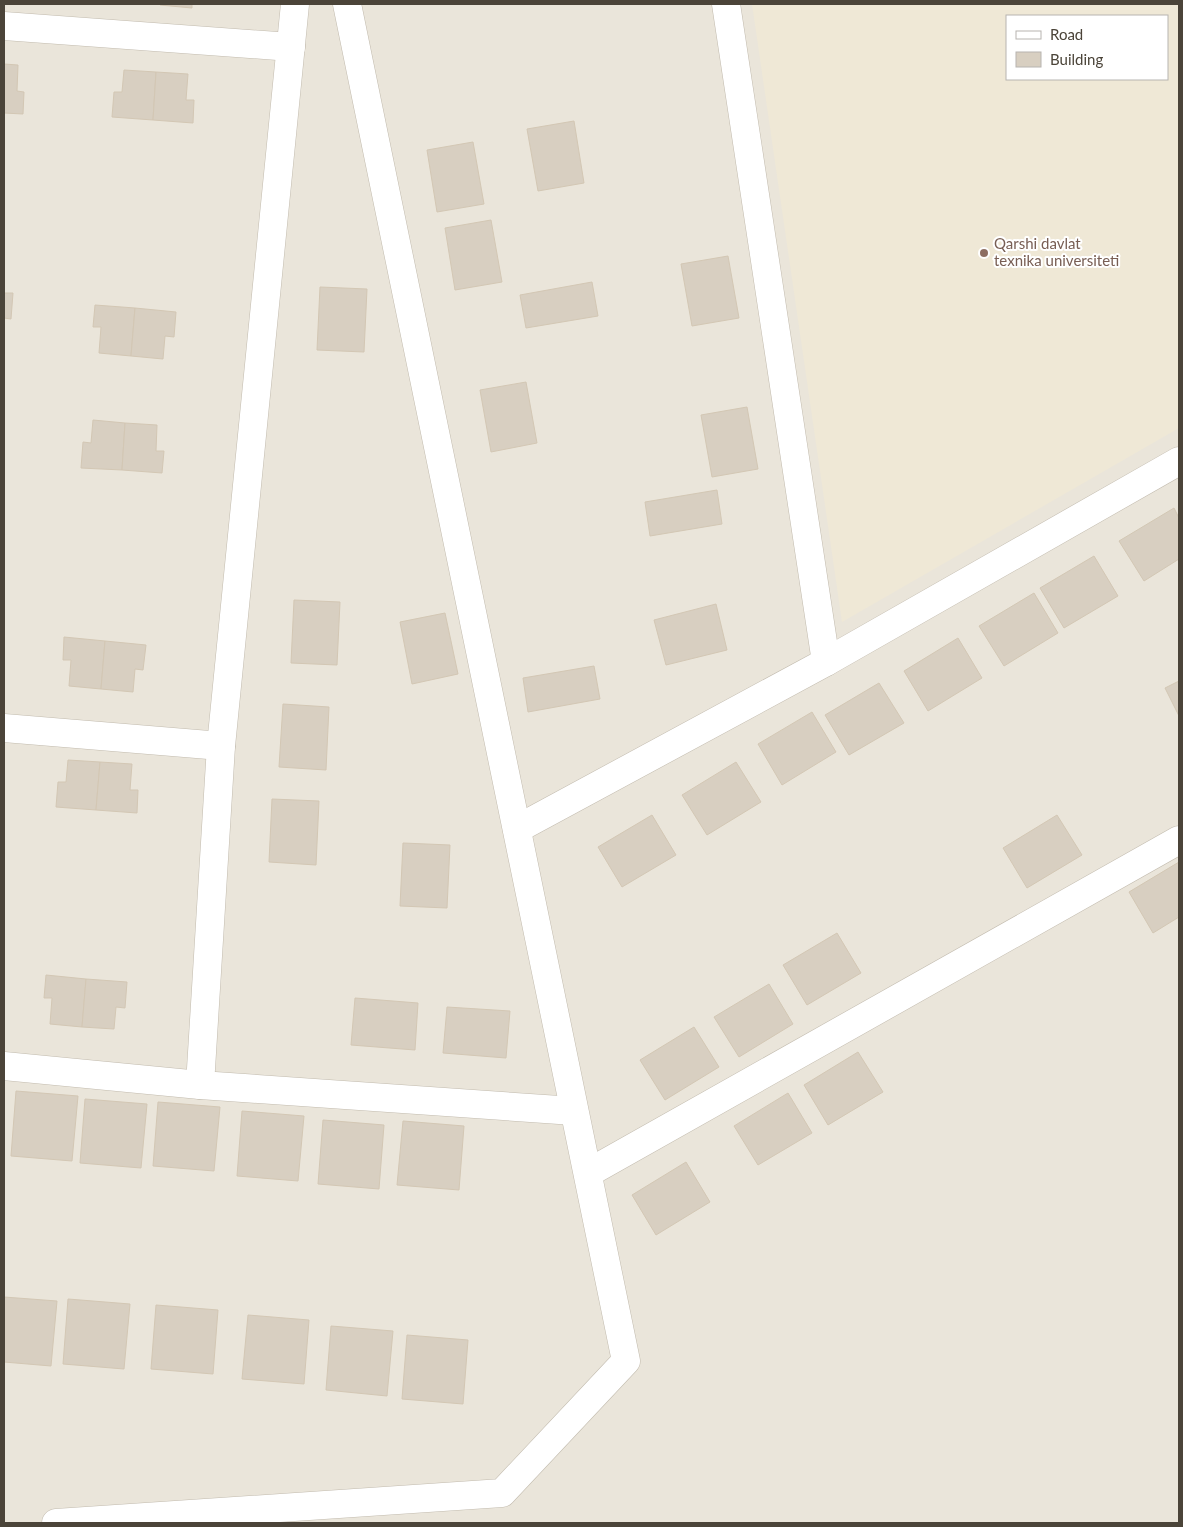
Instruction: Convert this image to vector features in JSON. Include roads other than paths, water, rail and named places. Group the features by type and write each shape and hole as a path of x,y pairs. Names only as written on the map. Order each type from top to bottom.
{"street":[{"path":"200,1085 221,746 295,4"},
{"path":"56,1523 502,1493 626,1361 347,4"},
{"path":"726,4 826,662"},
{"path":"4,26 290,47"},
{"path":"517,829 826,662 1179,461"},
{"path":"4,728 221,746"},
{"path":"588,1173 1179,840"},
{"path":"4,1066 200,1085 574,1111"}],"place":[{"name":"Qarshi davlat texnika universiteti","path":"984,253"}]}
